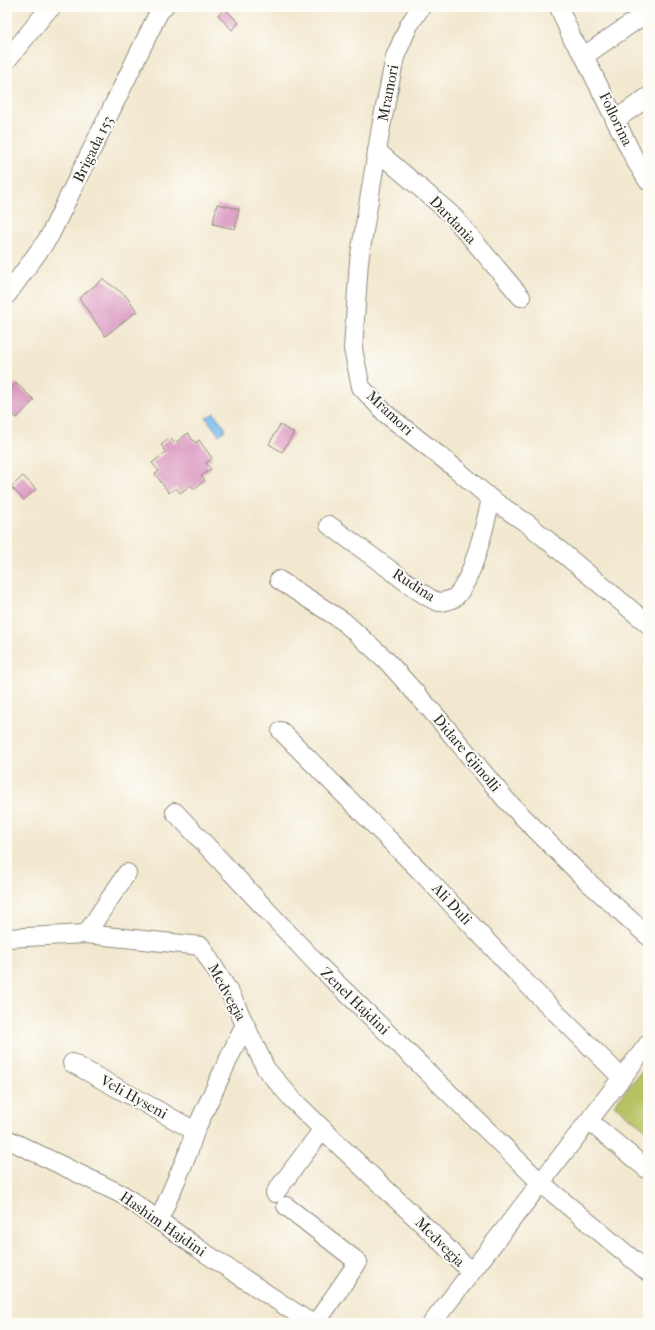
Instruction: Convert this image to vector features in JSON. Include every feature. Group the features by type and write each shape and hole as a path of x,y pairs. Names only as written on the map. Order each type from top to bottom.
{"street":[{"path":"7,60 46,12 52,7"},
{"name":"Brigada 153","path":"9,287 49,237 159,12 164,7"},
{"name":"Mramori","path":"421,7 409,25 395,57 377,151 359,261 353,349 361,386 386,414 492,499 528,524 648,624"},
{"name":"Follorina","path":"559,7 572,38 584,56 635,160 648,181"},
{"path":"584,56 648,12"},
{"path":"616,120 648,97"},
{"name":"Dardania","path":"377,151 452,215 521,297"},
{"name":"Rudina","path":"329,525 420,592 438,602 446,601 453,598 462,588 467,577 482,535 492,499"},
{"name":"Didare Gjinolli","path":"279,580 343,621 385,659 438,718 506,800 587,881 648,936"},
{"name":"Ali Duli","path":"281,731 426,877 529,986 622,1078"},
{"name":"Zenel Hajdini","path":"175,812 318,965 541,1183 648,1272"},
{"path":"86,934 127,873"},
{"name":"Medvegja","path":"7,938 86,934 201,946 232,997 266,1069 293,1100 471,1272"},
{"path":"158,1220 188,1153 195,1131 245,1024"},
{"path":"432,1323 648,1044"},
{"name":"Veli Hyseni","path":"72,1063 195,1131"},
{"path":"589,1121 648,1170"},
{"path":"316,1323 358,1262 280,1199 323,1129"},
{"name":"Hashim Hajdini","path":"7,1140 123,1195 199,1249 311,1323"}],"green space":[{"path":"648,1063 648,1131 614,1105"}],"water":[{"path":"214,413 226,429 219,435 206,418"}],"building":[{"path":"225,9 239,23 232,30 218,15"},
{"path":"217,204 239,209 235,229 213,224"},
{"path":"103,279 126,296 137,311 105,336 79,298"},
{"path":"16,383 34,400 17,418 7,408 7,393"},
{"path":"280,425 294,433 282,452 269,444"},
{"path":"188,433 195,443 199,440 212,458 206,463 211,469 201,476 205,480 194,489 191,485 180,493 176,488 169,493 155,474 159,471 152,463 166,452 161,445 170,438 175,443"},
{"path":"23,476 36,489 24,500 11,487"}]}
